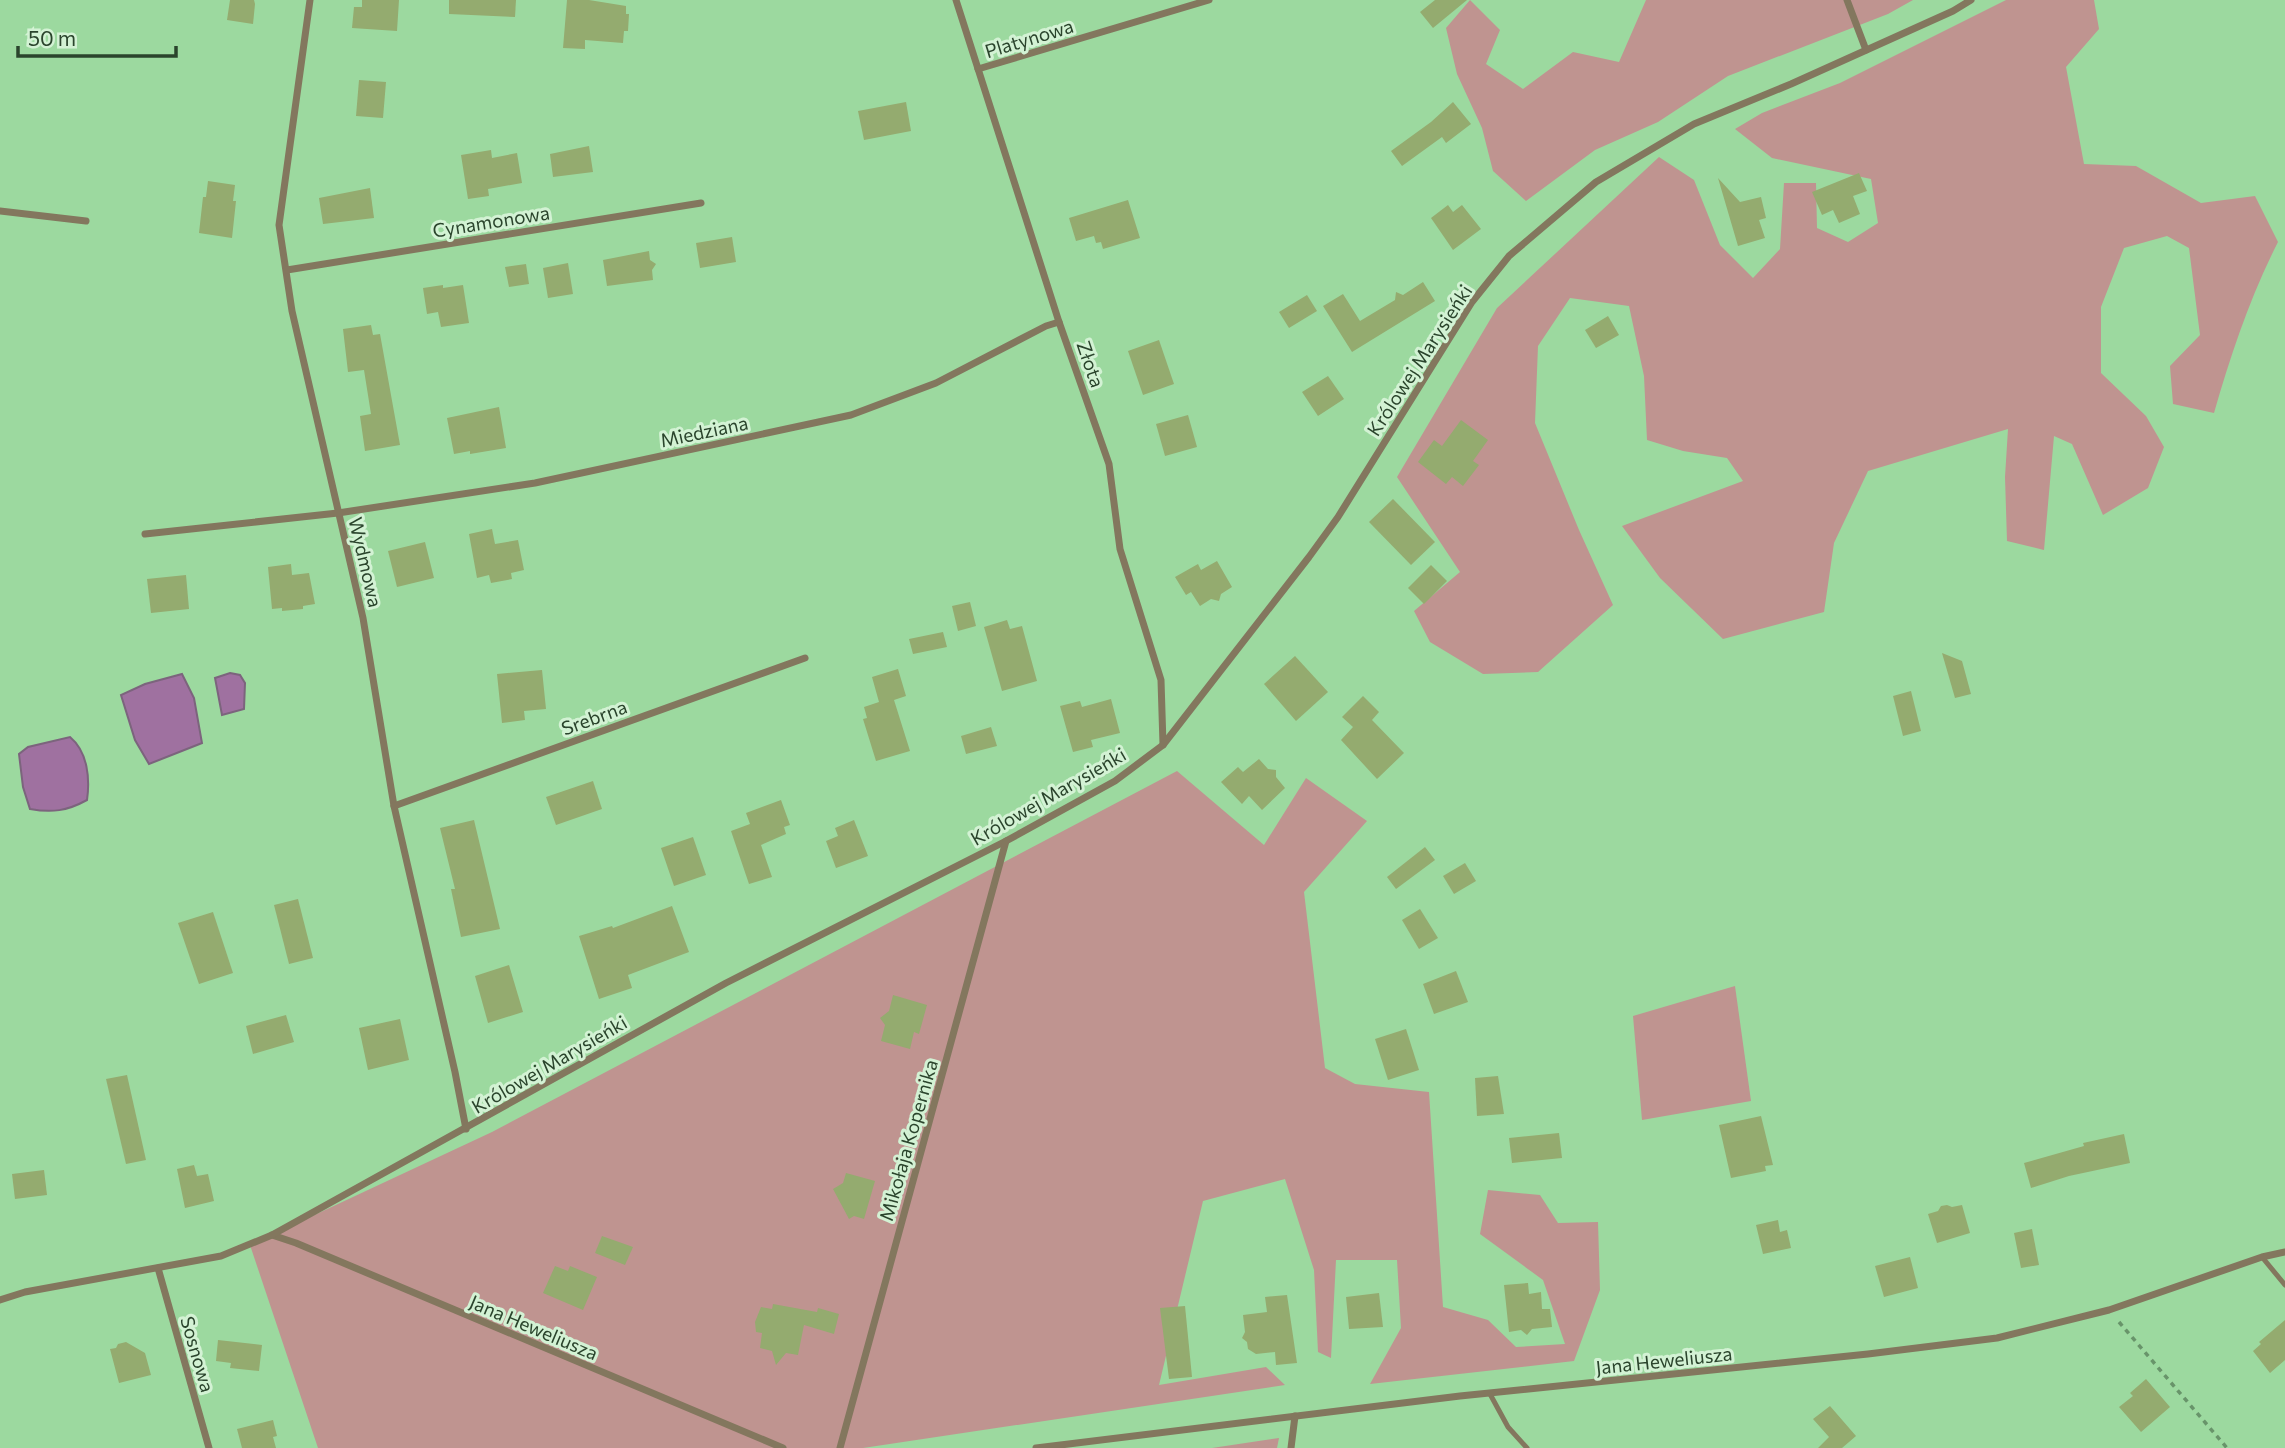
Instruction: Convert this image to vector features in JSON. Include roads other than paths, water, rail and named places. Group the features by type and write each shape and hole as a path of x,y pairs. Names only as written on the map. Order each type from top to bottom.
{"street":[{"name":"Wydmowa","path":"310,0 279,225 292,311 363,618 394,806 466,1129"},
{"name":"Złota","path":"956,0 1059,322 1109,464 1120,549 1161,680 1163,745"},
{"name":"Platynowa","path":"978,69 1209,0"},
{"path":"1847,0 1867,50"},
{"name":"Królowej Marysieńki","path":"0,1300 25,1292 221,1256 272,1236 726,983 1006,841 1115,781 1163,745 1338,517 1472,302 1509,256 1596,182 1694,124 1867,50 1953,11 1971,0"},
{"name":"Cynamonowa","path":"287,270 701,203"},
{"path":"0,211 86,221"},
{"name":"Miedziana","path":"145,534 338,513 535,482 851,415 936,383 1046,326 1059,322"},
{"name":"Srebrna","path":"394,806 804,658"},
{"name":"Mikołaja Kopernika","path":"839,1448 1006,841"},
{"name":"Jana Heweliusza","path":"272,1236 296,1243 783,1448"},
{"name":"Jana Heweliusza","path":"1036,1448 1295,1416 1997,1338 2109,1310 2262,1257 2285,1252"},
{"name":"Sosnowa","path":"158,1268 208,1448"},
{"path":"1291,1448 1295,1416"}],"lane":[{"path":"2262,1257 2285,1285"},
{"path":"1490,1394 1508,1427 1527,1448"}]}
